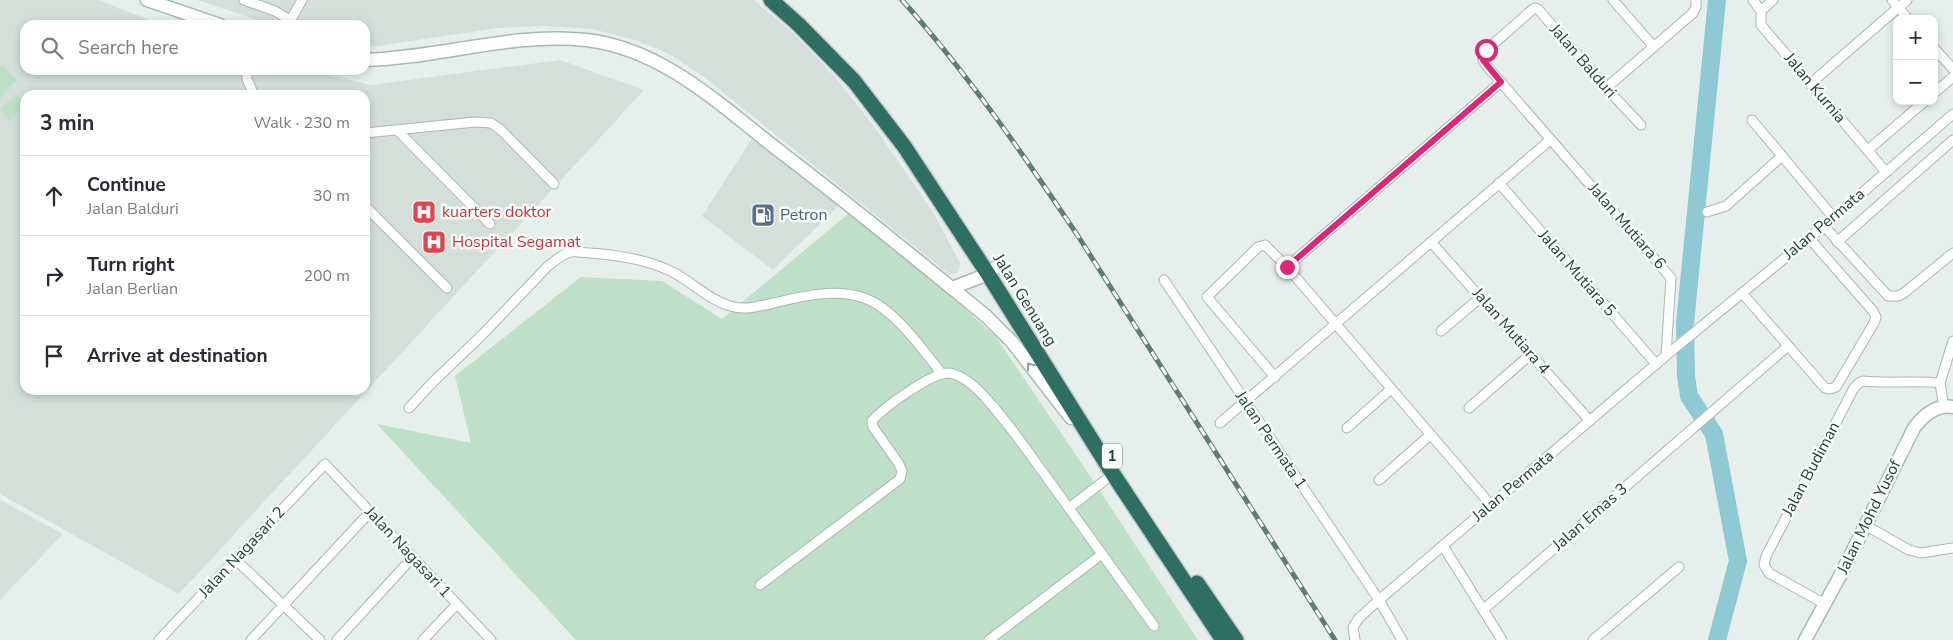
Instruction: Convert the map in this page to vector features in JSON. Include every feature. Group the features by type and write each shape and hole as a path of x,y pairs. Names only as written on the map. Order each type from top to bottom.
{"highway":[{"name":"Jalan Genuang","path":"771,0 799,25 854,81 883,117 992,271 1113,474 1232,639"},
{"name":"Jalan Genuang","path":"784,0 832,46 886,108 910,140 1115,462 1232,639"}],"street":[{"path":"147,0 205,20"},
{"path":"244,0 276,11 287,20"},
{"path":"290,20 302,0"},
{"path":"1613,0 1654,47"},
{"path":"1606,88 1693,13 1696,7 1696,0"},
{"name":"Jalan Kurnia","path":"1753,0 1760,11 1761,24 1886,172"},
{"path":"1760,11 1773,0"},
{"path":"1892,0 1904,15"},
{"path":"1810,84 1907,0"},
{"name":"Jalan Balduri","path":"1501,82 1486,65 1483,60 1483,53 1535,8 1538,9 1606,88 1641,125"},
{"path":"370,60 426,54 532,38 588,40 628,50 670,69 734,114 952,288 986,316 1012,342 1113,474 1069,508"},
{"path":"1938,53 1953,70"},
{"path":"247,75 252,90"},
{"path":"1938,90 1953,77"},
{"path":"1287,267 1501,82"},
{"name":"Jalan Mutiara 6","path":"1501,82 1671,278 1666,355"},
{"path":"1868,150 1920,105"},
{"name":"Jalan Permata","path":"1355,640 1353,627 1359,618 1379,600 1693,332 1824,226 1953,114"},
{"path":"1752,120 1833,217"},
{"path":"370,133 468,122 491,123 509,138 554,184"},
{"path":"398,131 490,224"},
{"path":"1220,423 1550,140"},
{"path":"1837,242 1953,140"},
{"path":"1707,212 1726,206 1782,156"},
{"name":"Jalan Mutiara 5","path":"1499,183 1656,364"},
{"path":"370,211 447,288"},
{"path":"1824,226 1888,296 1898,296 1904,293 1951,259"},
{"path":"1742,293 1825,388 1836,387 1876,317 1873,311 1809,238"},
{"name":"Jalan Mutiara 4","path":"1432,242 1590,421"},
{"path":"1274,377 1207,297 1215,287 1261,246 1267,246 1287,267 1335,326 1491,506"},
{"path":"409,408 548,266 571,252 621,257 660,266 678,275 720,303 741,309 756,308 810,295 842,293 866,298 886,311 910,334 942,374"},
{"path":"952,288 992,271"},
{"name":"Jalan Permata 1","path":"1164,280 1379,600 1402,640"},
{"path":"1441,331 1481,297"},
{"path":"1949,407 1940,383 1953,341"},
{"name":"Jalan Emas 3","path":"1483,610 1788,346"},
{"path":"1469,408 1531,354"},
{"path":"760,585 900,479 902,471 899,464 873,427 872,421 886,408 922,384 948,373 960,377 981,393 1028,452 1154,626"},
{"name":"Jalan Budiman","path":"1825,604 1769,573 1764,565 1766,556 1854,388 1859,383 1863,381 1886,383 1927,381 1940,383"},
{"path":"1347,428 1390,390"},
{"name":"Jalan Mohd Yusof","path":"1805,640 1914,428 1928,414 1949,407"},
{"path":"1379,480 1429,436"},
{"name":"Jalan Nagasari 1","path":"325,464 491,640"},
{"name":"Jalan Nagasari 2","path":"159,640 325,464"},
{"path":"252,640 370,512"},
{"path":"1865,525 1909,550 1921,553 1953,548"},
{"path":"1443,546 1502,640"},
{"path":"989,640 1102,554"},
{"path":"337,640 413,557"},
{"path":"236,559 320,640"},
{"path":"1593,640 1679,568"},
{"path":"423,640 457,604"}],"shaded area":[{"name":"Hospital Segamat","path":"0,0 99,0 149,20 20,20 20,75 330,75 371,85 560,60 644,90 370,387 370,90 20,90 20,395 363,395 179,594 0,494"},
{"path":"198,0 754,0 793,33 835,77 873,125 933,212 960,263 958,272 950,275 704,77 669,54 639,41 592,29 546,26 497,28 370,46 370,20 257,20"},
{"path":"753,137 839,205 773,270 702,216"},
{"path":"0,500 63,534 0,600"}],"green space":[{"path":"2,65 17,80 0,98 0,68"},
{"path":"16,94 20,99 20,111 9,121 0,109"},
{"path":"854,209 996,337 1198,640 576,640 377,424 471,443 455,376 581,277 662,281 722,319"}],"waterway":[{"path":"1717,0 1685,323 1686,376 1689,396 1714,434 1738,561 1717,640"}],"railway":[{"path":"902,0 972,85 1078,236 1335,640"}],"place":[{"name":"kuarters doktor","path":"424,212"},
{"name":"Petron","path":"763,215"},
{"name":"Hospital Segamat","path":"434,242"}],"route":[{"path":"1287,267 1501,82 1483,60 1483,53 1486,50"}]}
